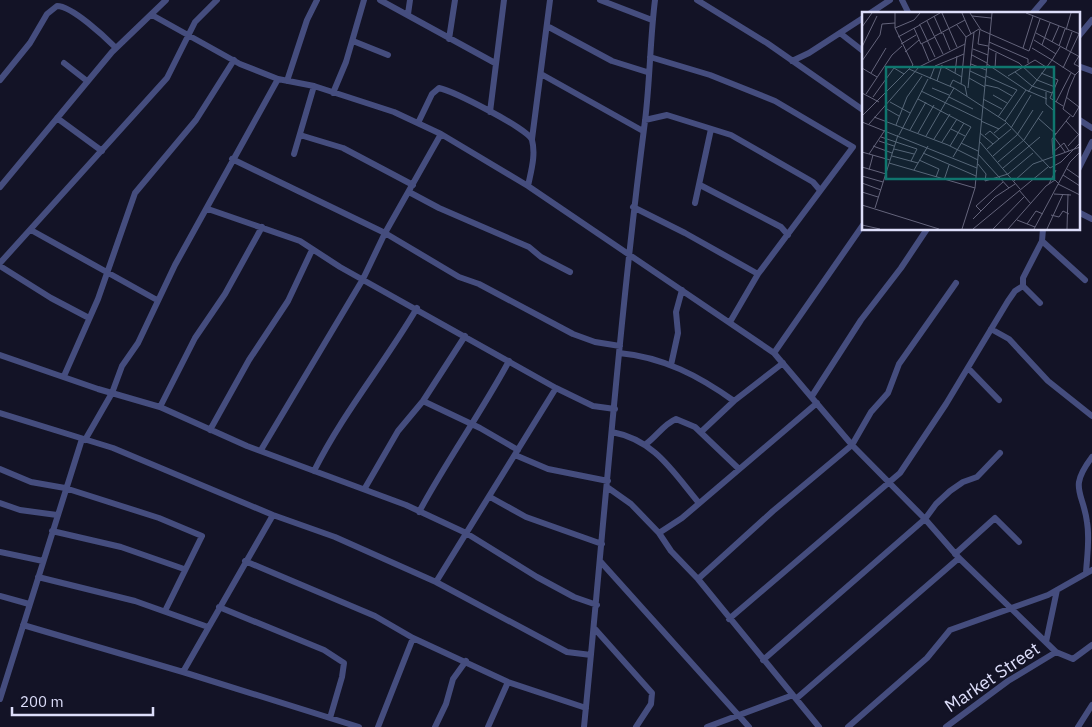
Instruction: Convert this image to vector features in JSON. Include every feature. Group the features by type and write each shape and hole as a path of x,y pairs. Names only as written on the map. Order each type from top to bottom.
{"street":[{"path":"0,187 116,48 166,0"},
{"path":"89,318 51,298 0,264 167,78 195,22 217,0"},
{"path":"287,81 307,20 317,0"},
{"path":"333,93 353,41 364,0"},
{"path":"380,0 495,63"},
{"path":"408,14 410,0"},
{"path":"450,39 455,0"},
{"path":"490,112 504,0"},
{"path":"528,186 534,155 532,139 550,0"},
{"path":"600,0 652,20"},
{"path":"584,727 595,629 628,253 645,120 647,72 655,0"},
{"path":"697,0 767,43 862,109"},
{"path":"710,8 711,0"},
{"path":"872,12 890,0"},
{"path":"902,0 908,12"},
{"path":"1034,12 1043,0"},
{"path":"0,80 30,43 47,14 57,6 69,9 88,25 102,32 116,48"},
{"path":"152,15 190,34 234,60 278,79 314,86 394,112 441,134 528,186 628,253 774,353 852,445 890,482 957,556 1012,607 1056,652 1073,659 1092,645"},
{"path":"792,61 809,53 862,19"},
{"path":"1080,35 1092,20"},
{"path":"547,26 612,61 647,72"},
{"path":"840,33 862,50"},
{"path":"353,41 388,55"},
{"path":"650,57 710,75 775,101 853,146 834,174 819,189 788,235 758,274 730,322"},
{"path":"64,376 108,272 135,193 196,120 234,60"},
{"path":"64,63 87,81"},
{"path":"1080,67 1092,71"},
{"path":"541,74 643,131"},
{"path":"0,698 65,488 83,440 112,393 122,366 138,344 157,300 208,209 232,159 278,79"},
{"path":"294,154 314,86"},
{"path":"418,123 432,94 439,88 514,124 527,132 532,139"},
{"path":"645,120 667,115 731,135 813,182 819,189"},
{"path":"57,118 102,151"},
{"path":"1080,120 1092,128"},
{"path":"696,203 711,129"},
{"path":"261,450 363,279 385,233 441,134"},
{"path":"300,135 343,148 413,185"},
{"path":"1080,166 1092,142"},
{"path":"232,159 385,233 459,277 479,284 572,334 595,342 620,346"},
{"path":"700,185 781,227 788,235"},
{"path":"409,192 448,212 529,247 541,258 570,272"},
{"path":"634,208 685,233 758,274"},
{"path":"208,209 300,242 556,388 593,406 615,409"},
{"path":"1080,213 1092,219"},
{"path":"774,353 862,226"},
{"path":"160,407 195,338 224,294 262,227"},
{"path":"31,230 157,300"},
{"path":"812,396 862,320 885,287 902,268 926,230"},
{"path":"1040,303 1024,286 1023,278 1042,241 1043,230"},
{"path":"1042,241 1085,280"},
{"path":"210,430 249,360 288,302 312,250"},
{"path":"698,579 773,511 852,445 871,412 888,393 899,364 956,283"},
{"path":"729,619 900,473 1015,291 1024,286"},
{"path":"671,365 678,333 676,312 682,290"},
{"path":"314,471 328,442 358,396 392,351 417,308"},
{"path":"991,329 1009,339 1048,381 1092,416"},
{"path":"365,488 398,431 423,400 465,336"},
{"path":"620,353 661,360 709,383 734,400"},
{"path":"0,355 112,393 160,407 210,430 314,471 365,488 466,533 536,577 574,597 597,605"},
{"path":"419,512 448,460 472,425 509,361"},
{"path":"701,432 734,400 783,363"},
{"path":"968,368 998,400"},
{"path":"436,582 556,388"},
{"path":"423,400 472,425 548,469 608,484 631,504 659,533 671,551 698,579 819,727"},
{"path":"659,533 699,503 817,403"},
{"path":"0,413 113,448 273,515 335,538 436,582 567,652 591,656"},
{"path":"646,444 658,435 664,426 676,419 695,427 739,469"},
{"path":"612,432 630,435 646,444 662,459 699,503"},
{"path":"763,660 925,520 936,504 950,491 963,482 977,477 1000,453"},
{"path":"848,727 927,658 950,630 1057,590 1089,571 1088,522 1078,490 1082,470 1092,458"},
{"path":"0,468 31,482 65,488 159,518 201,536 165,612"},
{"path":"490,497 526,517 602,544"},
{"path":"0,503 20,510 57,516"},
{"path":"184,672 245,561 273,515"},
{"path":"707,727 738,714 795,696 957,556 995,518 1019,542"},
{"path":"52,531 121,547 184,569"},
{"path":"0,552 43,561"},
{"path":"245,561 375,616 413,638 508,682 586,708"},
{"path":"600,561 749,727"},
{"path":"38,577 165,612 208,627"},
{"path":"1046,642 1057,590"},
{"path":"0,596 30,604"},
{"path":"219,607 324,650 344,663 342,677 330,718"},
{"path":"23,625 184,672 359,727"},
{"path":"595,629 652,693 651,704 636,727"},
{"path":"378,727 413,638"},
{"name":"Market Street","path":"946,727 1008,681 1056,652"},
{"path":"435,727 446,704 453,679 466,661"},
{"path":"488,727 508,682"},
{"path":"1078,727 1092,705"}]}
